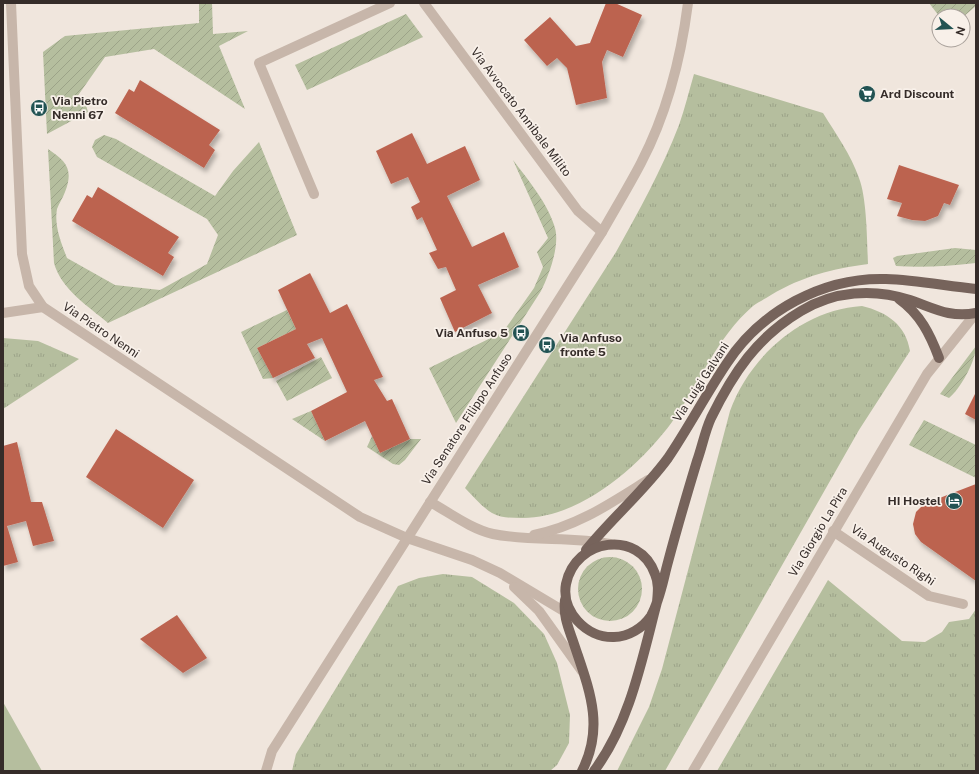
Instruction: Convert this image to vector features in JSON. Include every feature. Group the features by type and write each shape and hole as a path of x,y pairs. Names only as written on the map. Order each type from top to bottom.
{"main road":[{"name":"Via Luigi Galvani","path":"581,556 652,478 696,415 727,362 742,343 782,307 812,293 842,283 862,280 898,280 976,289"},
{"name":"Via Luigi Galvani","path":"657,602 680,518 710,420 740,367 759,342 778,326 802,310 830,297 854,292 890,294 949,314 962,315 976,313"},
{"path":"890,294 910,308 921,320 939,358"},
{"path":"582,771 592,749 595,730 592,704 568,629 564,611 566,585 571,569 581,556 595,547 610,544 624,545 637,551 648,561 655,573 658,586 657,602 628,702 606,752 594,771"},
{"path":"566,585 567,602 574,617 585,628 598,635 613,637 628,634 641,627 650,617 657,602"}],"street":[{"name":"Via Pietro Nenni","path":"11,3 22,254 29,286 43,307 360,517 407,538 472,560 500,573"},
{"path":"314,194 259,63 390,3"},
{"name":"Via Avvocato Annibale Milito","path":"424,3 578,210 602,232"},
{"name":"Via Senatore Filippo Anfuso","path":"266,771 272,751 602,232 642,163 666,106 680,52 688,3"},
{"path":"3,313 43,307"},
{"name":"Via Giorgio La Pira","path":"693,771 833,531 927,374 976,313"},
{"path":"520,537 557,528 596,513 652,478"},
{"path":"430,502 492,534 594,541 610,544"},
{"name":"Via Augusto Righi","path":"833,531 929,596 963,604"},
{"path":"500,573 574,617"},
{"path":"500,573 539,611 582,671"}],"green space":[{"path":"199,3 212,3 213,34 248,31 219,46 245,109 154,49 105,57 72,104 86,105 88,112 47,134 43,52 65,36 199,23"},
{"path":"929,3 976,3 976,6 971,10 971,8 933,8"},
{"path":"406,14 423,37 307,90 295,65"},
{"path":"694,74 823,113 848,153 856,169 862,187 866,220 868,264 842,268 806,278 783,288 753,306 740,319 718,346 672,422 643,456 606,487 586,500 564,510 543,516 514,518 495,515 485,508 465,488 625,237 665,158 681,119"},
{"path":"104,135 116,139 215,196 233,171 259,142 297,235 108,323 69,289 54,263 48,149 64,162 68,171 68,184 57,209 56,215 62,246 67,258 115,285 160,290 207,264 218,235 207,219 97,157 92,147 95,140"},
{"path":"513,160 537,192 548,210 555,228 555,252 541,291 456,423 429,368 503,332 534,288 543,267 537,252 548,238"},
{"path":"955,248 976,250 976,263 916,267 896,266 893,258 897,256"},
{"path":"862,306 879,312 894,321 904,334 910,351 859,430 665,771 617,771 649,707 662,669 730,411 739,391 751,372 765,355 781,339 799,326 819,316 840,309"},
{"path":"287,310 296,329 257,348 273,378 263,379 241,332"},
{"path":"3,338 38,341 79,359 3,409"},
{"path":"976,346 967,374 958,388 949,398 940,394"},
{"path":"321,357 332,378 287,401 276,381"},
{"path":"311,411 325,441 292,419"},
{"path":"924,420 976,445 976,478 909,445"},
{"path":"372,436 380,453 410,439 421,439 405,460 399,465 393,464 367,447"},
{"path":"610,557 628,563 636,571 642,589 636,607 628,615 610,621 592,615 584,607 578,589 584,571 592,563"},
{"path":"443,574 472,577 514,603 544,634 557,663 570,715 569,743 557,765 550,771 292,771 296,754 398,586 419,578"},
{"path":"828,580 902,641 925,642 942,632 949,622 969,619 976,609 976,771 717,771"},
{"path":"3,702 42,771 3,771"}],"building":[{"path":"606,3 615,3 642,15 623,57 607,50 602,62 607,98 576,105 567,68 557,58 547,66 524,40 550,17 576,46 590,43"},
{"path":"140,80 220,130 209,145 215,150 204,168 115,113 129,89 134,92"},
{"path":"412,133 427,164 465,146 480,180 447,196 472,247 504,232 519,267 478,285 492,313 455,332 440,298 456,290 446,267 438,269 429,253 437,250 422,217 417,220 411,207 420,202 408,177 391,184 376,151"},
{"path":"899,165 959,185 950,205 944,203 938,216 925,221 912,220 897,216 902,203 887,199"},
{"path":"98,187 179,237 168,253 174,257 163,276 72,221 87,195 92,198"},
{"path":"310,273 330,313 347,304 383,377 374,380 387,401 392,399 410,439 380,453 365,421 325,441 311,411 347,392 322,338 307,344 315,358 273,378 257,348 296,329 278,290"},
{"path":"976,392 976,420 965,414"},
{"path":"116,429 194,480 163,528 86,477"},
{"path":"17,442 31,502 42,502 54,541 33,546 26,521 7,526 18,562 3,566 3,446"},
{"path":"976,484 976,581 921,542 915,534 913,524 916,512 924,504"},
{"path":"177,615 207,658 183,673 140,639"}],"place":[{"name":"Ard Discount","path":"867,94"},
{"name":"Via Pietro Nenni 67","path":"39,108"},
{"name":"Via Anfuso 5","path":"521,333"},
{"name":"Via Anfuso fronte 5","path":"547,345"},
{"name":"HI Hostel","path":"954,501"}]}
